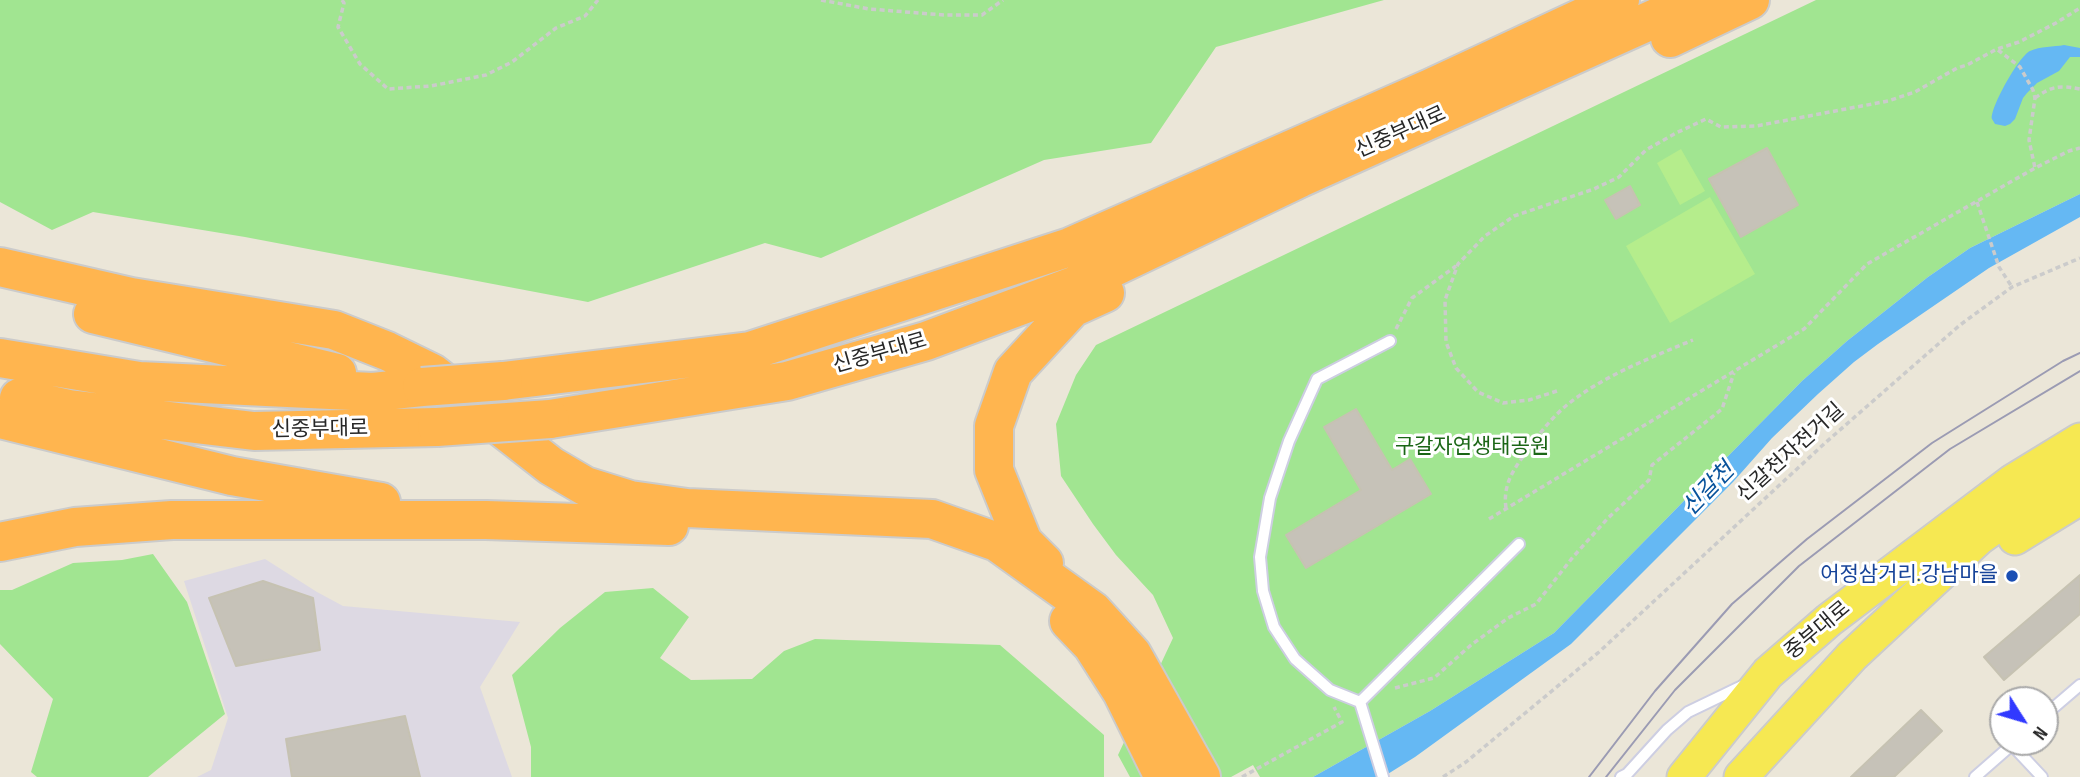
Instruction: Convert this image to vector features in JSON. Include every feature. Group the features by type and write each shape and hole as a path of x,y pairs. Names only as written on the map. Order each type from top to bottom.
{"highway":[{"name":"신중부대로","path":"0,358 139,381 373,392 503,381 750,351 1070,247 1419,94 1620,0"},
{"name":"신중부대로","path":"0,393 69,409 254,431 438,427 550,419 787,381 926,341 1076,285 1300,178 1696,0"},
{"path":"1190,774 1132,654 1023,542 994,470 994,426 1013,372 1073,308 1708,22 1750,0"},
{"path":"0,267 131,297 334,330 432,373 551,466 585,486 630,500 687,508 932,519 997,542 1093,611"},
{"path":"0,291 341,374 373,392"},
{"path":"0,419 232,477 486,520"},
{"path":"0,542 75,527 172,520 486,520 790,530 917,540 966,552 1052,602 1092,645 1122,692 1190,774"}],"main road":[{"path":"1768,673 1829,600 2021,452 2080,416"},
{"name":"중부대로","path":"1684,777 1768,673 1829,620 2013,481 2080,440"},
{"name":"중부대로","path":"1741,777 1852,656 1979,538 2080,466"},
{"path":"1852,656 1989,554 2080,498"}],"lane":[{"path":"1360,702 1330,690 1295,659 1274,627 1263,592 1260,557 1270,498 1289,441 1317,379 1390,341"},
{"path":"1360,702 1519,544"},
{"path":"1621,777 1688,712 1768,673"},
{"path":"2059,703 2080,685"},
{"path":"1360,702 1383,777"},
{"path":"1975,777 1999,756"},
{"path":"2025,756 2042,777"}],"path":[{"path":"342,0 344,3 338,27 360,64 388,89 431,86 486,75 512,62 556,28 585,16 598,0"},
{"path":"821,0 869,9 982,15 1003,0"},
{"path":"1390,341 1412,298 1458,264 1485,236 1514,216 1594,189 1619,177 1646,150 1676,133 1706,119 1721,127 1756,126 1888,101 1915,92 1997,49 2020,42 2080,8"},
{"path":"1997,49 2013,59 2024,71 2033,90 2035,98 2029,140 2035,169"},
{"path":"2035,98 2056,86 2080,89"},
{"path":"1489,519 1804,329 1867,264 2035,169 2080,148"},
{"path":"1977,202 1999,267 2012,287"},
{"name":"신갈천자전거길","path":"1443,777 1466,762 1599,652 1825,443 1960,325 2012,287 2080,258"},
{"path":"1458,264 1445,300 1446,342 1456,368 1478,392 1503,403 1529,400 1557,391"},
{"path":"1506,508 1504,497 1511,474 1537,437 1567,405 1624,370 1693,340"},
{"path":"1390,689 1434,678 1471,645 1508,618 1536,604 1573,557 1649,480 1652,466 1722,410 1734,371"},
{"path":"1242,777 1342,722 1332,705"}],"shaded area":[{"path":"265,559 343,606 520,622 480,687 512,777 197,777 211,770 228,718 184,581"}],"green space":[{"path":"0,0 1384,0 1216,47 1151,143 1044,160 821,258 765,243 588,302 245,237 93,212 52,230 0,202"},
{"name":"구갈자연생태공원","path":"1816,0 2080,0 2080,194 1970,248 1928,277 1847,341 1802,381 1554,633 1430,711 1313,777 1260,777 1253,765 1231,777 1130,777 1118,755 1173,638 1153,595 1116,555 1061,476 1056,424 1076,375 1096,345"},
{"path":"1681,149 1705,191 1680,205 1657,163"},
{"path":"1710,197 1755,274 1670,323 1626,246"},
{"path":"153,554 187,602 225,714 148,777 37,777 31,772 53,699 0,644 0,590 12,590 73,563 122,560"},
{"path":"653,588 689,617 660,658 691,680 752,679 784,651 815,639 1000,645 1104,735 1104,777 531,777 531,747 512,675 560,628 605,592"}],"water":[{"path":"2064,45 2080,48 2080,57 2070,57 2059,71 2037,83 2023,98 2015,119 2010,124 1995,124 1993,113 2000,94 2025,55 2038,48"},
{"name":"신갈천","path":"2080,194 2080,217 1989,268 1854,362 1772,438 1733,482 1571,644 1415,757 1383,777 1313,777 1430,711 1554,633 1802,381 1847,341 1928,277 1970,248"}],"building":[{"path":"1767,148 1798,205 1741,237 1709,179"},
{"path":"1630,186 1640,205 1616,219 1605,200"},
{"path":"1356,409 1392,470 1410,459 1431,494 1306,568 1286,535 1361,490 1324,427"},
{"path":"2080,575 2080,614 2004,680 1984,657"},
{"path":"263,581 313,598 320,650 236,666 209,598"},
{"path":"1921,710 1942,731 1894,777 1851,777"},
{"path":"405,716 420,777 292,777 286,739"}],"tram line":[{"path":"1589,777 1655,691 1732,604 1807,539 1932,443 2080,353"},
{"path":"1606,777 1675,690 1799,566 1950,449 2080,371"}],"place":[{"name":"어정삼거리.강남마을","path":"2012,576"}]}
